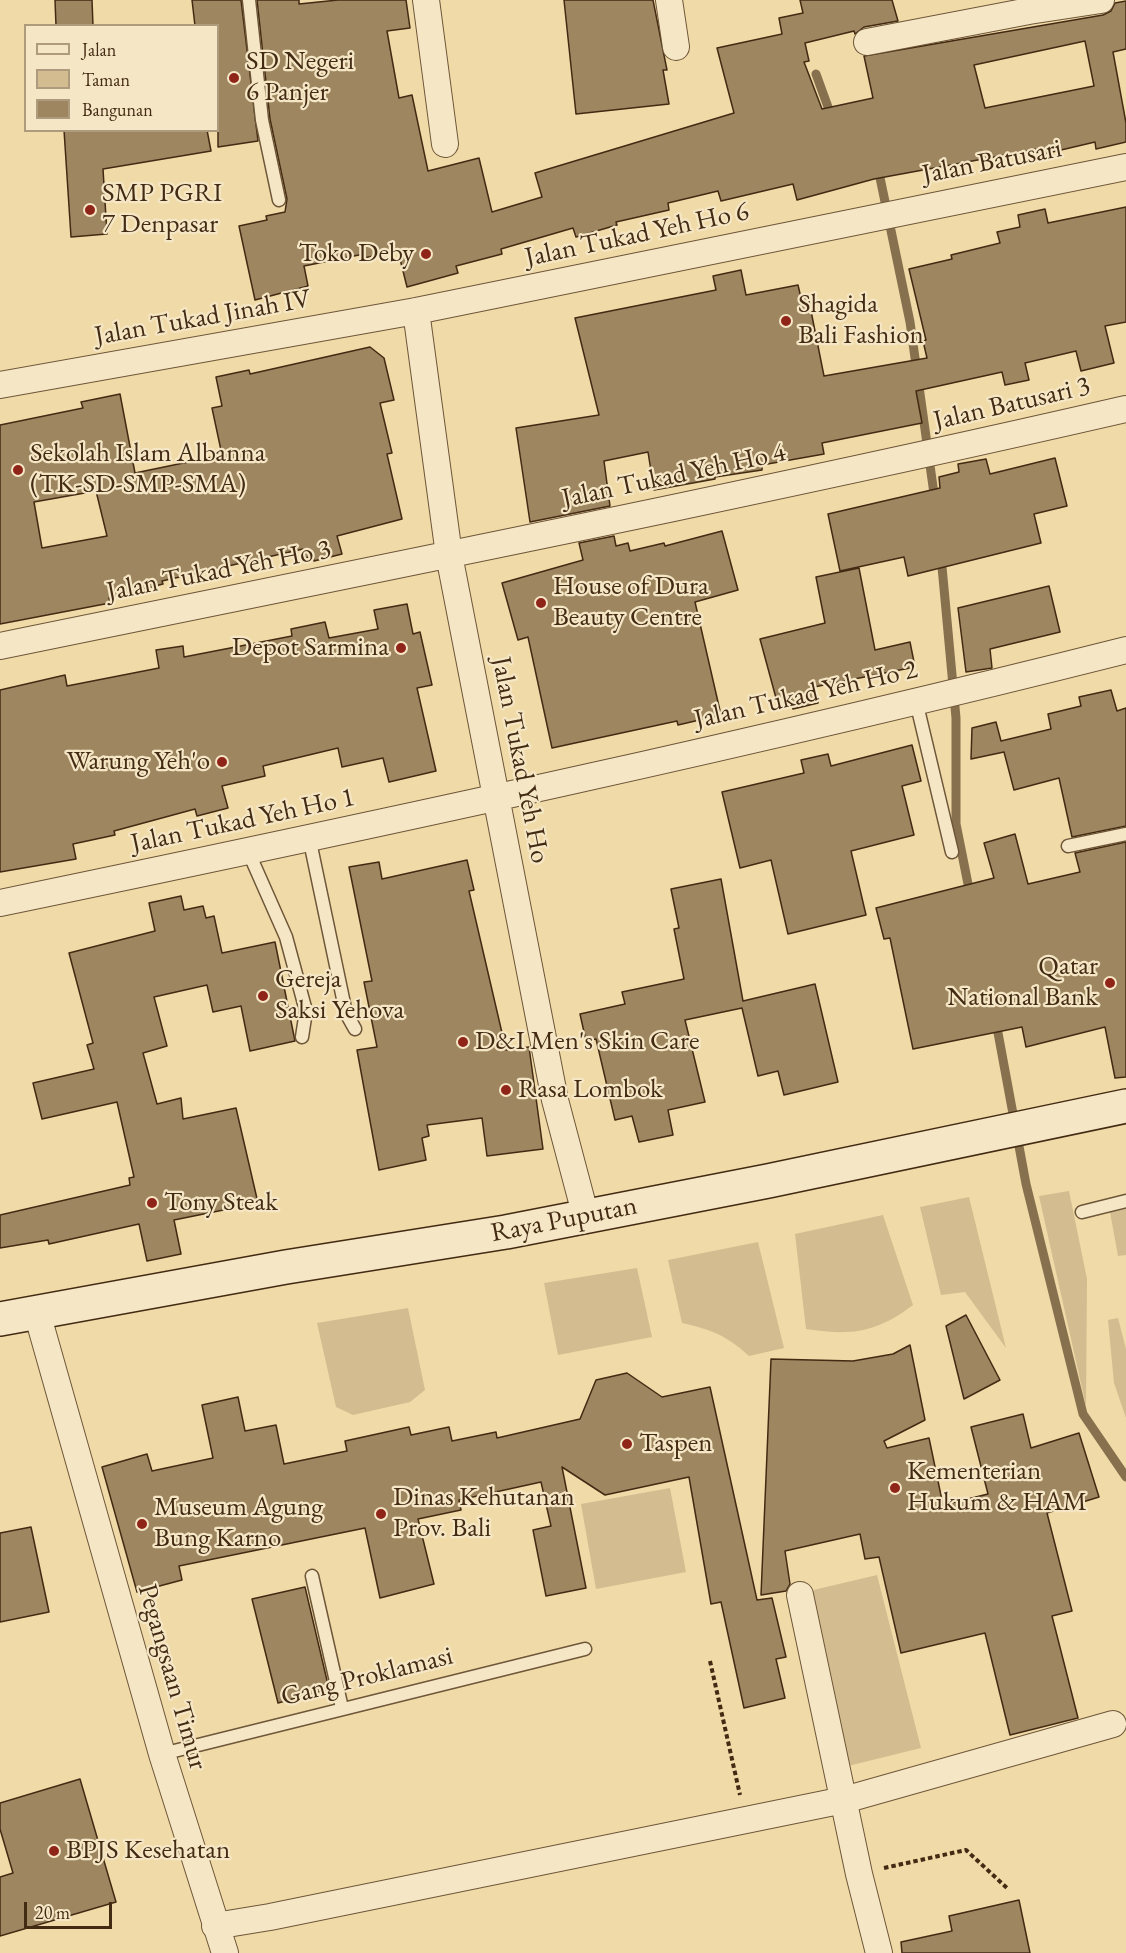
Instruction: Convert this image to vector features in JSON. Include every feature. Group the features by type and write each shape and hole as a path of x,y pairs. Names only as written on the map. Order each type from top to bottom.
{"main road":[{"name":"Raya Puputan","path":"0,1320 586,1217 1036,1127 1126,1106"}],"street":[{"path":"426,0 445,144"},
{"path":"669,0 676,47"},
{"path":"867,42 1027,5 1101,0"},
{"name":"Jalan Batusari","path":"870,217 1126,167"},
{"name":"Jalan Tukad Yeh Ho 6","path":"416,311 870,217"},
{"name":"Jalan Tukad Jinah IV","path":"0,385 416,311"},
{"name":"Jalan Tukad Yeh Ho","path":"416,311 449,555 498,796 555,1100 586,1217"},
{"name":"Jalan Batusari 3","path":"911,456 1126,409"},
{"name":"Jalan Tukad Yeh Ho 4","path":"449,555 911,456"},
{"name":"Jalan Tukad Yeh Ho 3","path":"0,646 449,555"},
{"name":"Jalan Tukad Yeh Ho 2","path":"498,796 923,700 1126,650"},
{"name":"Jalan Tukad Yeh Ho 1","path":"0,903 498,796"},
{"name":"Pegangsaan Timur","path":"37,1313 162,1754 225,1953"},
{"path":"800,1595 859,1874 879,1953"},
{"path":"215,1926 746,1822 844,1800 1113,1724"}],"lane":[{"path":"249,0 262,120 279,200"},
{"path":"923,700 952,852"},
{"path":"1068,846 1126,834"},
{"path":"309,837 346,1013 355,1029"},
{"path":"248,851 286,937 306,1011 302,1037"},
{"path":"1082,1212 1126,1201"},
{"path":"312,1576 342,1708"},
{"name":"Gang Proklamasi","path":"162,1754 585,1649"}],"path":[{"path":"710,1661 746,1822"},
{"path":"859,1874 966,1850 1007,1888"}],"green space":[{"path":"1069,1191 1087,1279 1086,1406 1039,1196"},
{"path":"969,1197 1006,1348 965,1292 941,1295 920,1207"},
{"path":"1126,1208 1126,1255 1118,1256 1110,1212"},
{"path":"883,1215 913,1305 887,1322 862,1330 837,1332 806,1329 795,1234"},
{"path":"758,1242 784,1348 749,1356 718,1334 682,1323 668,1260"},
{"path":"637,1268 652,1337 558,1355 544,1283"},
{"path":"408,1308 425,1390 410,1402 353,1415 336,1407 317,1323"},
{"path":"1118,1318 1126,1349 1126,1418 1114,1383 1108,1320"},
{"path":"670,1488 686,1572 596,1589 581,1504"},
{"path":"877,1575 921,1748 848,1766 805,1592"}],"building":[{"path":"55,0 92,0 93,24 56,24"},
{"path":"192,0 241,0 258,141 218,147 219,24 195,24"},
{"path":"257,0 299,0 299,4 338,0 406,0 410,28 387,31 399,98 412,95 428,171 479,158 492,212 542,197 535,173 734,113 717,48 782,34 779,18 803,13 800,0 892,0 898,21 864,27 855,34 854,31 805,43 809,61 804,62 822,109 873,98 864,56 1103,15 1111,11 1115,3 1126,1 1126,49 1113,52 1126,123 1126,142 1096,149 1095,142 1044,154 1043,148 874,179 797,200 793,184 721,201 718,191 668,203 669,210 616,222 617,225 576,237 573,228 501,249 502,254 456,266 458,273 407,287 398,251 364,258 364,254 304,266 308,286 255,300 239,226 267,220 266,216 285,212 287,199 270,119","holes":["1085,41 1094,86 985,108 974,65"]},
{"path":"564,0 653,0 667,70 663,70 669,104 576,114"},
{"name":"SMP PGRI 7 Denpasar","path":"64,132 207,132 211,151 103,169 107,234 71,237"},
{"path":"1126,207 1126,322 1105,326 1114,363 1081,371 1076,351 1025,363 1029,380 1005,385 1002,372 916,391 922,423 822,443 824,454 762,465 762,470 654,490 648,452 604,461 610,506 530,522 516,428 599,415 575,318 716,290 713,276 741,270 746,295 798,285 801,298 808,296 824,376 927,358 923,341 926,340 909,269 952,259 951,255 1000,243 997,232 1020,227 1018,215 1045,209 1048,223"},
{"path":"370,347 384,358 394,400 380,403 392,453 387,454 402,519 337,536 342,554 314,561 313,556 305,558 303,549 162,581 163,584 109,598 110,603 0,624 0,425 83,408 81,402 120,394 135,473 222,455 212,408 222,406 216,377 249,370 250,374","holes":["96,491 107,536 42,548 34,502"]},
{"path":"1055,458 1067,506 1034,514 1041,543 908,576 904,557 840,571 828,514 940,488 939,477 959,472 958,464 986,459 990,474"},
{"path":"722,531 738,590 695,602 721,715 678,725 677,721 552,748 528,637 518,640 502,583 583,560 579,543 614,536 616,546 628,543 630,551 664,543 665,546"},
{"path":"859,568 875,650 910,642 915,667 814,687 818,703 793,709 790,695 776,698 760,639 825,623 816,577"},
{"path":"1049,586 1060,632 990,649 992,668 966,672 958,608"},
{"path":"407,604 413,634 420,632 432,685 417,688 436,771 389,782 383,758 342,767 338,748 263,766 265,776 222,786 228,808 197,816 195,809 114,831 115,835 73,844 76,859 0,872 0,690 65,675 67,686 159,668 156,650 183,646 184,657 292,636 291,629 325,622 329,638 378,629 374,610"},
{"path":"1111,690 1117,711 1126,708 1126,826 1072,837 1059,778 1014,790 1004,752 971,759 972,728 996,722 1001,741 1051,729 1048,714 1081,706 1079,697"},
{"path":"912,745 921,781 902,786 914,835 851,851 866,915 788,934 771,860 740,868 722,792 804,773 801,760 828,754 831,766"},
{"path":"1015,834 1028,884 1080,872 1075,853 1126,842 1126,1077 1115,1078 1105,1027 1026,1047 1022,1027 913,1049 890,938 884,939 876,908 994,878 984,843"},
{"path":"467,860 474,890 469,891 506,1050 529,1047 543,1149 487,1156 482,1118 427,1125 429,1136 422,1138 426,1160 379,1170 357,1050 377,1047 364,982 372,981 349,867 379,862 382,879"},
{"path":"721,879 743,1001 815,984 838,1082 784,1095 778,1071 758,1076 742,1008 685,1020 705,1102 668,1110 673,1135 639,1142 632,1116 615,1120 596,1039 586,1041 580,1014 625,1004 622,992 684,979 674,929 679,928 671,889"},
{"path":"181,896 184,910 203,906 206,918 214,916 222,953 275,942 295,1041 250,1051 241,1006 213,1012 207,985 154,997 167,1046 143,1053 157,1104 181,1098 183,1119 236,1108 258,1203 174,1220 181,1254 147,1261 139,1224 49,1244 48,1240 0,1248 0,1215 130,1185 129,1178 134,1177 117,1102 42,1119 33,1083 94,1069 87,1045 93,1043 69,953 155,931 149,903"},
{"path":"966,1315 1000,1380 964,1399 946,1326"},
{"path":"910,1345 925,1420 884,1441 887,1448 929,1438 943,1505 988,1494 971,1427 1023,1414 1031,1448 1079,1433 1099,1497 1047,1513 1072,1611 1052,1616 1078,1718 1010,1735 985,1633 901,1653 879,1557 865,1559 860,1534 785,1551 790,1584 786,1591 761,1595 771,1359 853,1361 893,1354"},
{"path":"627,1373 662,1397 710,1387 757,1600 772,1598 786,1657 776,1659 785,1698 744,1708 721,1602 711,1604 689,1477 605,1495 562,1467 586,1588 546,1596 533,1530 551,1526 541,1482 459,1500 461,1510 418,1519 434,1584 380,1598 365,1528 179,1566 182,1580 137,1592 102,1467 147,1454 152,1471 213,1458 202,1405 238,1397 245,1431 276,1425 284,1464 347,1451 345,1441 409,1427 411,1435 449,1427 452,1441 496,1432 497,1438 580,1419 596,1380"},
{"path":"31,1527 49,1612 0,1622 0,1533"},
{"path":"305,1587 329,1689 278,1703 252,1599"},
{"name":"BPJS Kesehatan","path":"80,1779 116,1902 0,1936 0,1877 13,1873 0,1829 0,1803"},
{"path":"1019,1900 1030,1953 902,1953 901,1942 952,1931 949,1916"}],"waterway":[{"path":"816,74 832,118"},
{"path":"878,168 910,322 935,501"},
{"path":"941,556 956,718 956,824 970,894"},
{"path":"996,1022 1026,1184 1083,1414 1126,1477"}],"place":[{"name":"SD Negeri 6 Panjer","path":"234,78"},
{"name":"SMP PGRI 7 Denpasar","path":"90,210"},
{"name":"Toko Deby","path":"426,254"},
{"name":"Shagida Bali Fashion","path":"786,321"},
{"name":"Sekolah Islam Albanna (TK-SD-SMP-SMA)","path":"18,470"},
{"name":"House of Dura Beauty Centre","path":"541,603"},
{"name":"Depot Sarmina","path":"401,648"},
{"name":"Warung Yeh'o","path":"222,762"},
{"name":"Qatar National Bank","path":"1110,983"},
{"name":"Gereja Saksi Yehova","path":"263,996"},
{"name":"D&I Men's Skin Care","path":"463,1042"},
{"name":"Rasa Lombok","path":"506,1090"},
{"name":"Tony Steak","path":"152,1203"},
{"name":"Taspen","path":"627,1444"},
{"name":"Kementerian Hukum & HAM","path":"895,1488"},
{"name":"Dinas Kehutanan Prov. Bali","path":"381,1514"},
{"name":"Museum Agung Bung Karno","path":"142,1524"},
{"name":"BPJS Kesehatan","path":"54,1851"}]}
